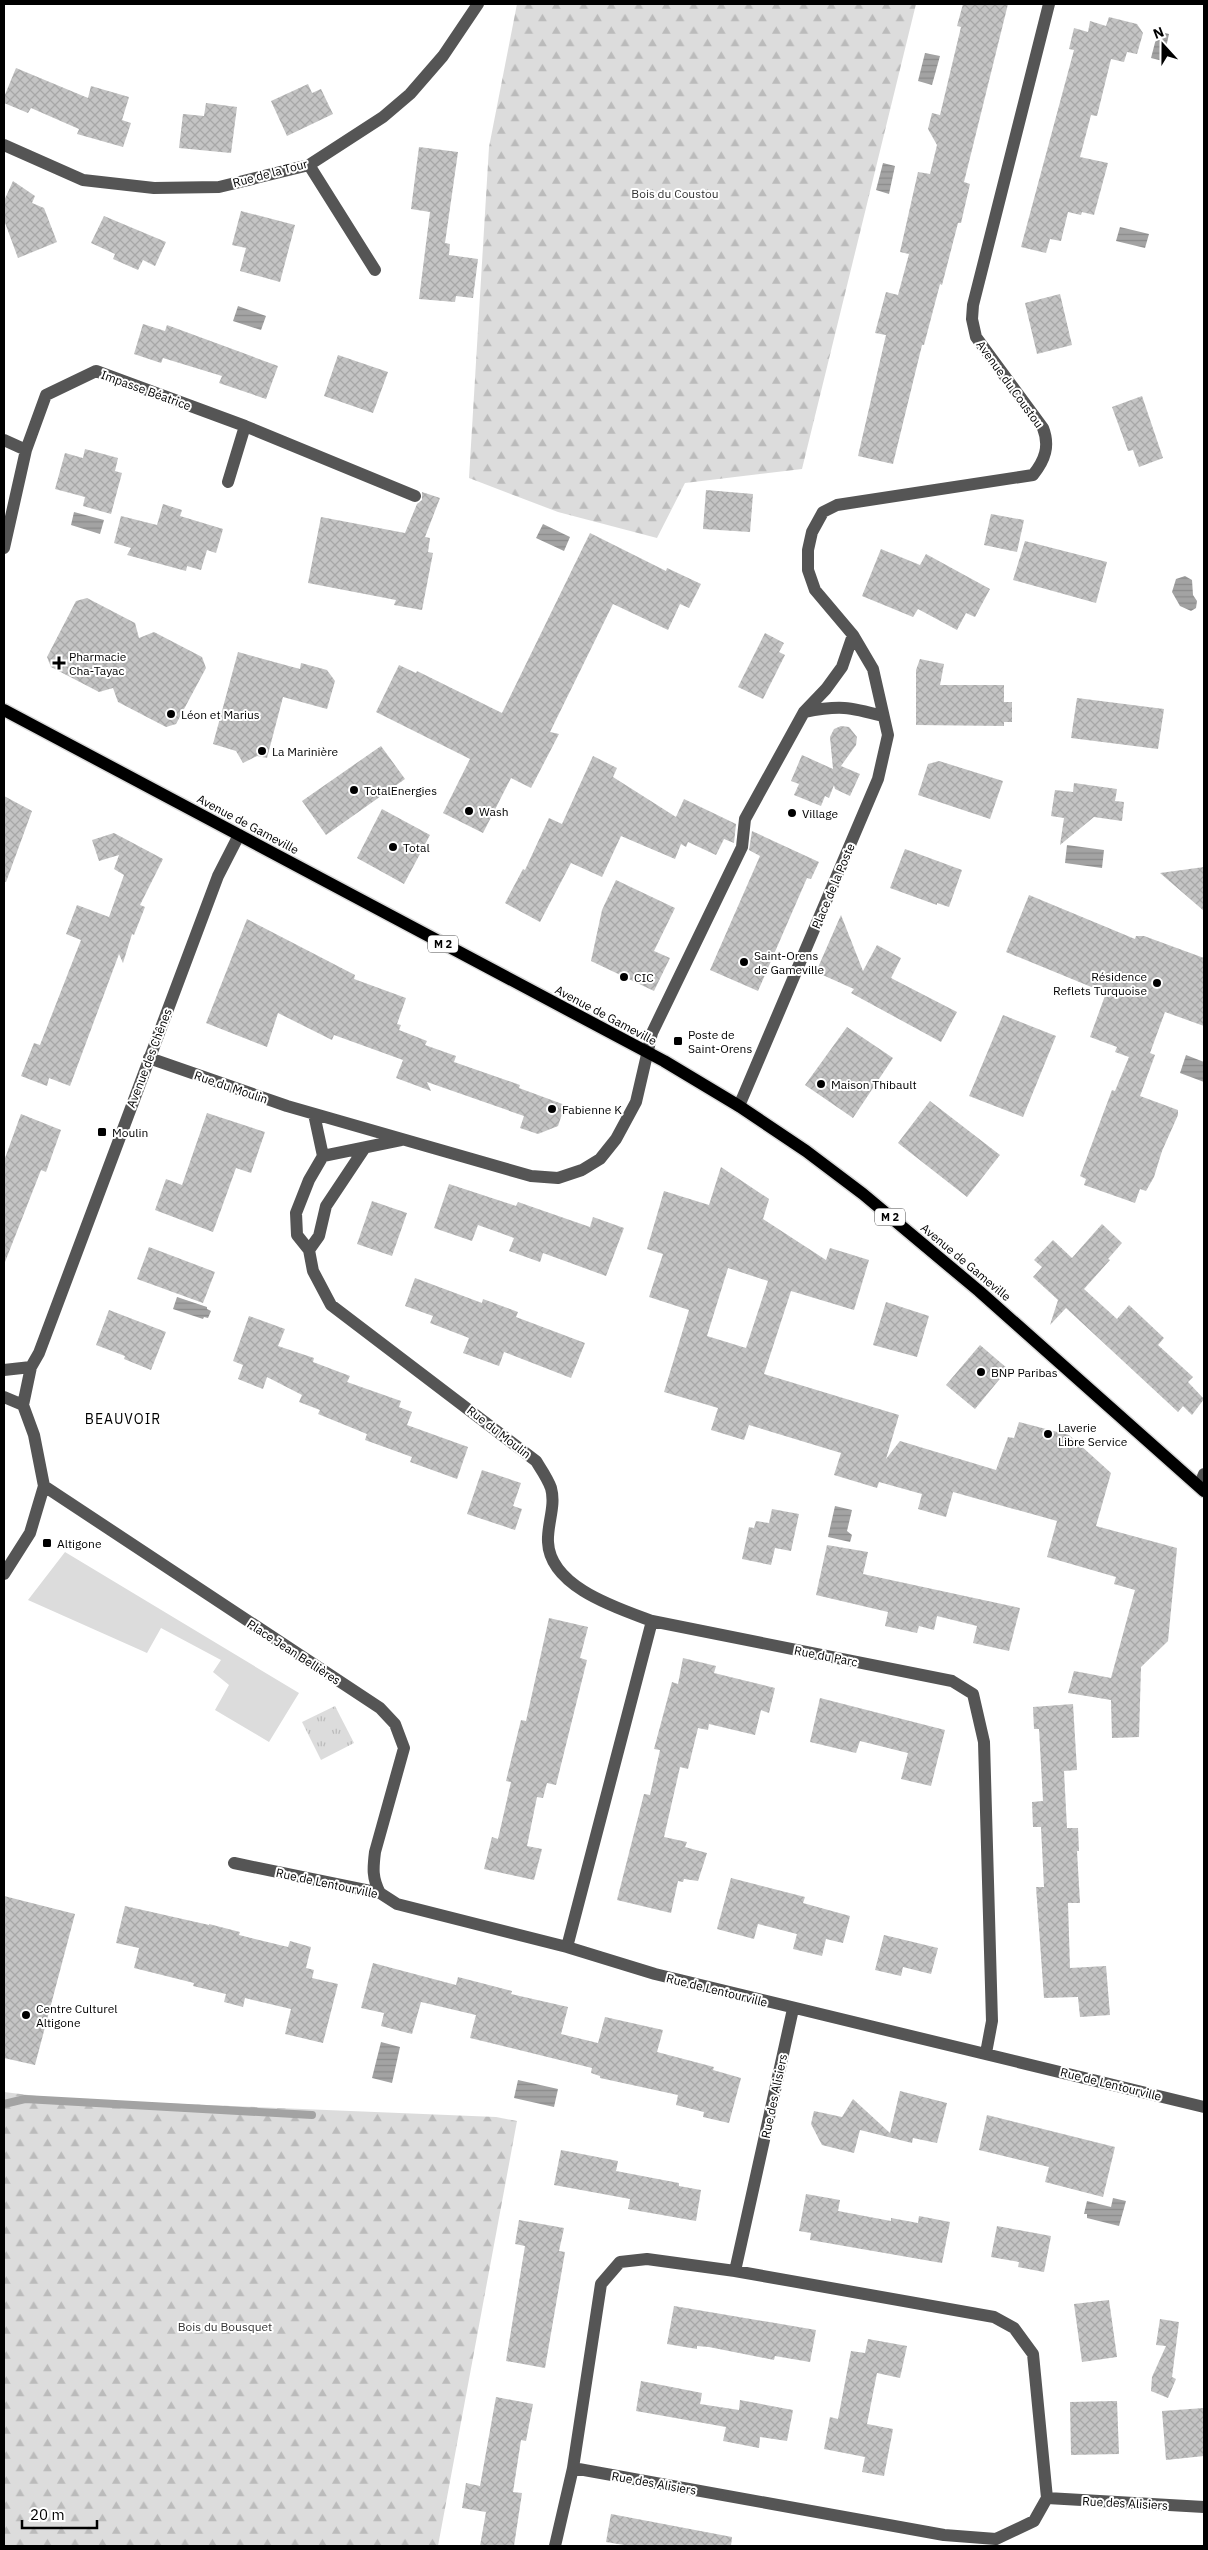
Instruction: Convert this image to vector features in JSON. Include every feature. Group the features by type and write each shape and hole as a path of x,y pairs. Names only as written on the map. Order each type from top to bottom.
{"main road":[{"name":"Avenue de Gameville","path":"4,710 647,1053 739,1106 806,1151 863,1194 1203,1484"}],"street":[{"name":"Rue de la Tour","path":"4,145 83,180 154,188 219,187 309,165 383,117 410,94 443,56 478,4"},
{"name":"Avenue du Coustou","path":"853,635 815,590 808,570 808,550 812,532 823,512 836,505 1033,474 1042,463 1046,451 1047,438 1043,428 976,337 972,319 973,305 1049,4"},
{"path":"309,165 375,270"},
{"name":"Impasse Béatrice","path":"4,548 26,450 46,396 96,371 245,426 415,496"},
{"path":"228,482 245,426"},
{"path":"4,440 26,450"},
{"path":"647,1053 658,1019 742,847 745,819 804,712 826,689 842,667 853,635"},
{"name":"Place de la Poste","path":"739,1106 878,779 888,735 873,669 853,635"},
{"path":"804,712 833,706 852,707 883,716"},
{"name":"Avenue des Chênes","path":"23,1405 31,1368 39,1353 218,876 239,835"},
{"name":"Rue du Moulin","path":"149,1058 314,1114 531,1176 558,1178 582,1170 600,1159 616,1139 636,1102 647,1053"},
{"path":"314,1114 323,1156"},
{"name":"Rue du Moulin","path":"403,1140 323,1156 309,1180 296,1213 297,1235 309,1250 313,1271 331,1305 536,1461 551,1488 552,1512 548,1542 554,1563 576,1586 607,1604 652,1620"},
{"path":"309,1250 319,1236 326,1206 364,1149"},
{"path":"4,1370 31,1368"},
{"path":"4,1397 23,1405 34,1435 44,1486 30,1533 4,1574"},
{"name":"Place Jean Bellières","path":"44,1486 380,1708 395,1724 404,1748 372,1869 374,1881 380,1893"},
{"path":"566,1947 652,1620"},
{"name":"Rue du Parc","path":"652,1620 952,1681 973,1694 984,1742 992,2021 986,2053"},
{"name":"Rue de Lentourville","path":"234,1863 380,1893 397,1904 566,1947 655,1974 793,2009 986,2053 1204,2107"},
{"name":"Rue des Alisiers","path":"735,2271 793,2009"},
{"path":"555,2546 572,2468 601,2284 620,2262 647,2259 735,2271 994,2317 1014,2328 1034,2354 1047,2498"},
{"name":"Rue des Alisiers","path":"572,2468 944,2535 996,2539 1034,2521 1047,2498 1204,2507"}],"green space":[{"name":"Bois du Coustou","path":"517,4 916,4 802,469 685,483 657,538 558,512 469,478 489,147"},
{"path":"65,1552 299,1693 269,1742 215,1710 229,1685 213,1672 221,1660 161,1628 147,1653 28,1600"},
{"path":"335,1706 354,1743 321,1760 302,1722"},
{"name":"Bois du Bousquet","path":"4,2092 61,2099 496,2117 517,2121 438,2546 4,2546"}],"shaded area":[{"path":"1158,31 1169,34 1163,61 1151,58"},
{"path":"925,53 940,56 932,85 918,81"},
{"path":"883,163 895,166 889,194 876,190"},
{"path":"1120,227 1149,234 1145,248 1116,241"},
{"path":"238,306 266,316 261,330 233,321"},
{"path":"74,512 104,520 100,534 71,525"},
{"path":"543,524 570,537 564,551 536,538"},
{"path":"1185,576 1192,580 1193,595 1197,601 1196,608 1191,611 1180,606 1172,592 1176,579"},
{"path":"1067,845 1104,850 1102,868 1065,863"},
{"path":"1186,1055 1204,1062 1204,1082 1180,1073"},
{"path":"177,1297 207,1307 211,1311 208,1318 204,1317 203,1319 173,1309"},
{"path":"835,1506 852,1510 847,1531 852,1535 850,1542 828,1537"},
{"path":"381,2042 400,2047 392,2083 372,2078"},
{"path":"518,2080 558,2089 554,2107 514,2098"},
{"path":"1113,2198 1126,2201 1119,2226 1087,2218 1087,2214 1084,2214 1087,2201 1111,2207"}],"building":[{"path":"963,4 1008,4 964,182 970,184 961,223 958,223 942,285 940,284 924,345 922,345 893,464 858,456 886,335 875,333 886,292 898,295 909,254 900,252 918,172 930,174 937,145 928,129 932,113 940,115 961,27 957,26"},
{"path":"1109,17 1137,24 1143,33 1137,54 1127,52 1124,62 1111,59 1097,116 1091,115 1080,157 1108,163 1094,215 1082,212 1081,215 1068,212 1061,241 1050,239 1046,253 1021,247 1074,50 1069,49 1074,28 1088,32 1090,21 1106,26"},
{"path":"16,68 88,98 91,86 129,97 122,120 131,123 123,147 77,134 79,129 31,108 28,113 4,103 4,97"},
{"path":"308,84 312,93 321,89 333,114 287,136 271,101"},
{"path":"206,103 237,107 231,153 179,148 183,114 204,116"},
{"path":"419,147 458,152 445,243 450,244 449,255 478,259 473,298 456,296 455,302 419,299 430,212 411,209"},
{"path":"13,181 35,196 32,203 44,208 57,242 18,258 4,220 4,201"},
{"path":"241,211 295,225 280,282 240,271 246,248 232,245"},
{"path":"104,216 166,242 155,266 143,260 138,270 113,259 115,254 91,243"},
{"path":"1060,294 1072,345 1037,354 1025,303"},
{"path":"143,324 165,331 167,325 278,366 266,399 219,383 222,376 163,358 161,363 134,354"},
{"path":"338,355 388,372 373,413 324,396"},
{"path":"1142,396 1163,458 1139,467 1133,450 1128,451 1112,407"},
{"path":"85,449 118,458 115,471 122,473 111,514 83,506 85,497 55,489 65,453 83,458"},
{"path":"706,490 753,494 750,532 703,529"},
{"path":"422,492 440,498 425,537 430,538 428,552 433,553 422,610 394,605 396,600 308,583 321,517 405,533 417,504 422,500"},
{"path":"163,504 182,510 180,516 223,529 216,553 207,550 201,570 187,566 186,571 127,555 131,548 114,543 121,516 157,525"},
{"path":"991,514 1024,520 1017,552 984,545"},
{"path":"590,533 666,571 667,568 701,584 689,608 680,604 668,630 613,604 550,732 559,734 531,788 511,778 483,833 443,813 470,759 376,712 399,665 416,673 417,671 502,713"},
{"path":"1025,541 1107,562 1096,603 1013,580"},
{"path":"881,549 920,565 926,554 990,589 975,617 966,613 957,630 918,609 913,617 862,596"},
{"path":"87,598 135,623 139,638 154,632 202,657 206,668 176,724 166,727 118,702 113,688 99,692 51,667 47,657 76,601"},
{"path":"765,633 784,643 779,652 785,655 763,699 738,687"},
{"path":"238,652 300,669 301,663 327,670 335,681 327,709 283,697 267,758 257,756 243,763 236,751 213,744"},
{"path":"920,659 944,664 940,685 1004,685 1004,702 1012,702 1012,722 1004,722 1004,726 916,725 916,670"},
{"path":"1077,698 1164,709 1158,749 1071,738"},
{"path":"841,726 849,727 857,737 856,745 841,766 860,774 850,796 835,789 834,785 829,798 825,796 821,806 794,795 799,784 791,781 802,755 833,769 830,737 834,729"},
{"name":"TotalEnergies","path":"381,746 405,779 326,835 302,801"},
{"path":"593,756 617,768 613,777 676,817 684,799 736,824 734,843 724,839 716,855 688,842 686,847 681,844 675,859 621,836 602,877 571,863 540,922 505,903 523,869 525,870 549,818 562,824"},
{"path":"939,761 1003,781 990,819 918,795 928,764"},
{"path":"1074,783 1117,789 1115,801 1124,802 1122,821 1094,817 1060,845 1064,818 1051,816 1055,790 1073,792"},
{"path":"4,796 32,811 6,882 4,882"},
{"name":"Total","path":"382,809 430,835 404,884 357,858"},
{"path":"752,831 819,862 811,879 807,878 758,991 710,970 760,856 749,850"},
{"path":"114,833 163,859 140,905 145,907 134,935 132,934 123,963 119,954 70,1086 49,1078 47,1086 21,1076 34,1043 40,1045 81,940 66,934 77,905 109,917 124,875 114,869 119,855 99,861 92,840"},
{"path":"905,849 962,870 949,907 937,903 937,905 890,888"},
{"path":"1204,867 1204,911 1160,873"},
{"path":"616,880 675,908 654,951 670,958 654,991 591,961 602,910"},
{"path":"1029,895 1135,939 1136,936 1144,936 1204,958 1204,1026 1165,1012 1150,1053 1155,1055 1140,1096 1178,1110 1178,1115 1162,1151 1154,1177 1146,1191 1140,1189 1135,1203 1084,1185 1086,1179 1080,1176 1112,1090 1115,1091 1129,1057 1115,1052 1117,1047 1090,1037 1106,993 1006,952"},
{"path":"841,915 863,971 877,945 901,958 891,978 957,1012 941,1042 851,993 854,989 816,972"},
{"path":"247,919 355,975 354,979 406,998 397,1024 401,1025 399,1030 427,1041 425,1045 456,1056 454,1062 520,1085 519,1088 565,1105 558,1126 538,1134 520,1128 524,1116 427,1082 431,1091 396,1078 403,1060 334,1035 332,1040 278,1013 267,1047 206,1023"},
{"path":"1003,1015 1056,1036 1023,1117 969,1096"},
{"path":"847,1027 893,1058 853,1118 805,1085"},
{"path":"930,1101 1000,1155 967,1197 898,1143"},
{"path":"207,1113 265,1132 251,1173 236,1168 213,1232 155,1210 166,1179 182,1185"},
{"path":"21,1114 61,1130 46,1172 41,1170 5,1262 4,1161"},
{"path":"721,1167 769,1199 763,1219 826,1260 830,1248 869,1260 854,1310 791,1291 764,1374 899,1415 886,1459 900,1441 996,1470 1008,1437 1014,1438 1019,1422 1069,1435 1111,1473 1096,1526 1177,1548 1168,1641 1141,1667 1139,1737 1112,1738 1111,1700 1068,1693 1074,1671 1111,1678 1135,1590 1114,1584 1116,1577 1047,1557 1057,1521 953,1492 946,1517 918,1509 922,1494 879,1482 877,1488 834,1475 841,1453 749,1425 744,1440 711,1430 718,1408 664,1392 689,1310 649,1297 663,1254 647,1249 664,1191 709,1205","holes":["728,1268 768,1281 746,1348 707,1336"]},
{"path":"449,1184 516,1206 518,1202 590,1227 593,1217 624,1228 606,1276 543,1253 540,1262 509,1251 514,1238 478,1225 472,1241 434,1228"},
{"path":"372,1201 407,1213 392,1256 357,1244"},
{"path":"1102,1224 1122,1243 1108,1259 1110,1260 1084,1289 1117,1319 1129,1305 1164,1338 1158,1345 1193,1377 1188,1382 1204,1399 1192,1415 1183,1406 1178,1412 1066,1308 1050,1325 1058,1300 1033,1277 1042,1267 1034,1260 1053,1240 1072,1258"},
{"path":"149,1247 215,1272 203,1303 137,1279"},
{"path":"415,1278 482,1303 483,1299 518,1312 516,1317 585,1343 571,1378 504,1352 499,1366 463,1353 469,1338 430,1323 433,1316 405,1306"},
{"path":"886,1302 929,1316 917,1357 873,1345"},
{"path":"109,1310 166,1332 151,1370 124,1359 125,1356 96,1345"},
{"path":"249,1316 285,1329 278,1346 314,1358 313,1362 350,1376 347,1382 401,1401 399,1407 412,1412 407,1425 468,1447 457,1479 410,1462 412,1457 365,1440 367,1434 318,1414 320,1410 299,1402 302,1395 267,1377 263,1389 238,1379 243,1365 233,1361"},
{"path":"980,1345 1008,1369 975,1409 946,1385"},
{"path":"482,1470 521,1483 513,1506 522,1509 515,1530 467,1514"},
{"path":"772,1509 799,1514 791,1551 775,1548 771,1565 742,1559 749,1527 754,1528 756,1521 769,1523"},
{"path":"827,1545 868,1552 863,1574 1020,1608 1009,1651 973,1643 977,1626 937,1616 934,1630 919,1626 917,1633 885,1626 888,1612 816,1595"},
{"path":"549,1618 588,1627 580,1658 587,1660 556,1785 547,1783 543,1798 537,1797 527,1846 542,1849 534,1880 484,1869 492,1837 498,1839 511,1782 506,1781 521,1720 526,1721"},
{"path":"683,1658 716,1666 714,1673 775,1688 769,1713 761,1710 755,1735 709,1724 708,1730 698,1728 688,1769 680,1767 664,1837 687,1842 685,1847 707,1853 698,1881 684,1879 683,1882 678,1881 671,1913 617,1900 644,1794 650,1795 660,1750 654,1749 672,1682 678,1684"},
{"path":"820,1698 945,1730 931,1786 901,1779 908,1753 860,1741 856,1753 810,1742"},
{"path":"1073,1704 1077,1770 1064,1771 1067,1828 1078,1828 1079,1851 1077,1851 1080,1903 1068,1903 1070,1968 1106,1966 1110,2015 1080,2017 1078,1997 1044,1998 1036,1887 1044,1887 1041,1827 1033,1827 1032,1802 1043,1801 1039,1729 1034,1729 1033,1707"},
{"path":"731,1878 805,1897 803,1903 850,1916 843,1943 826,1939 822,1956 793,1949 797,1934 758,1924 754,1939 717,1929"},
{"name":"Centre Culturel Altigone","path":"4,1896 75,1914 35,2065 4,2058"},
{"path":"125,1906 209,1924 240,1932 239,1935 288,1947 290,1941 311,1947 306,1968 314,1970 312,1978 338,1984 323,2043 285,2034 291,2009 245,1998 243,2007 224,2002 226,1994 193,1986 194,1983 134,1968 139,1948 116,1943"},
{"path":"884,1935 938,1948 931,1974 903,1967 901,1976 875,1970"},
{"path":"373,1963 456,1985 458,1977 512,1991 511,1994 568,2007 561,2034 598,2043 605,2017 663,2030 657,2052 714,2067 713,2070 741,2078 729,2123 703,2117 704,2112 676,2105 678,2095 600,2078 600,2076 591,2073 592,2068 470,2038 476,2015 421,2002 412,2034 381,2026 384,2013 361,2008"},
{"path":"900,2091 947,2103 937,2143 913,2138 912,2143 860,2130 854,2153 822,2145 811,2124 814,2111 842,2117 853,2099 890,2133"},
{"path":"987,2115 1115,2147 1103,2197 1045,2182 1049,2167 979,2150"},
{"path":"561,2150 618,2161 616,2171 679,2183 679,2186 701,2190 696,2221 628,2209 630,2199 554,2185"},
{"path":"806,2194 840,2200 838,2211 891,2221 891,2218 918,2223 919,2216 950,2222 942,2263 810,2240 811,2233 799,2231"},
{"path":"519,2220 564,2228 559,2251 565,2252 545,2368 506,2361 525,2246 515,2244"},
{"path":"997,2226 1051,2236 1044,2272 1018,2267 1019,2262 991,2257"},
{"path":"1109,2300 1117,2357 1082,2362 1074,2304"},
{"path":"674,2306 816,2330 810,2362 775,2356 774,2360 709,2347 697,2346 697,2349 667,2344"},
{"path":"1160,2319 1179,2322 1172,2377 1176,2379 1168,2398 1151,2391 1152,2377 1166,2346 1156,2345"},
{"path":"868,2339 907,2346 900,2378 877,2373 867,2424 893,2429 884,2476 862,2472 865,2457 824,2449 830,2417 838,2419 851,2351 865,2353"},
{"path":"641,2381 702,2393 700,2404 739,2410 740,2400 793,2410 787,2441 760,2437 759,2448 723,2441 726,2427 636,2411"},
{"path":"496,2397 533,2404 526,2441 521,2440 513,2492 522,2493 514,2546 480,2546 486,2512 462,2508 466,2483 480,2486"},
{"path":"1117,2401 1119,2454 1071,2455 1070,2402"},
{"path":"1204,2408 1204,2456 1166,2460 1162,2411"},
{"path":"611,2514 732,2537 731,2546 630,2546 606,2542"}],"waterway":[{"path":"4,2104 25,2099 312,2115"}],"place":[{"name":"Pharmacie Cha-Tayac","path":"59,663"},
{"name":"Léon et Marius","path":"171,714"},
{"name":"La Marinière","path":"262,751"},
{"name":"TotalEnergies","path":"354,790"},
{"name":"Wash","path":"469,811"},
{"name":"Village","path":"792,813"},
{"name":"Total","path":"393,847"},
{"name":"Saint-Orens de Gameville","path":"744,962"},
{"name":"CIC","path":"624,977"},
{"name":"Résidence Reflets Turquoise","path":"1157,983"},
{"name":"Poste de Saint-Orens","path":"678,1041"},
{"name":"Maison Thibault","path":"821,1084"},
{"name":"Fabienne K","path":"552,1109"},
{"name":"Moulin","path":"102,1132"},
{"name":"BNP Paribas","path":"981,1372"},
{"name":"Laverie Libre Service","path":"1048,1434"},
{"name":"Altigone","path":"47,1543"},
{"name":"Centre Culturel Altigone","path":"26,2015"}],"district":[{"name":"BEAUVOIR","path":"123,1419"}]}
